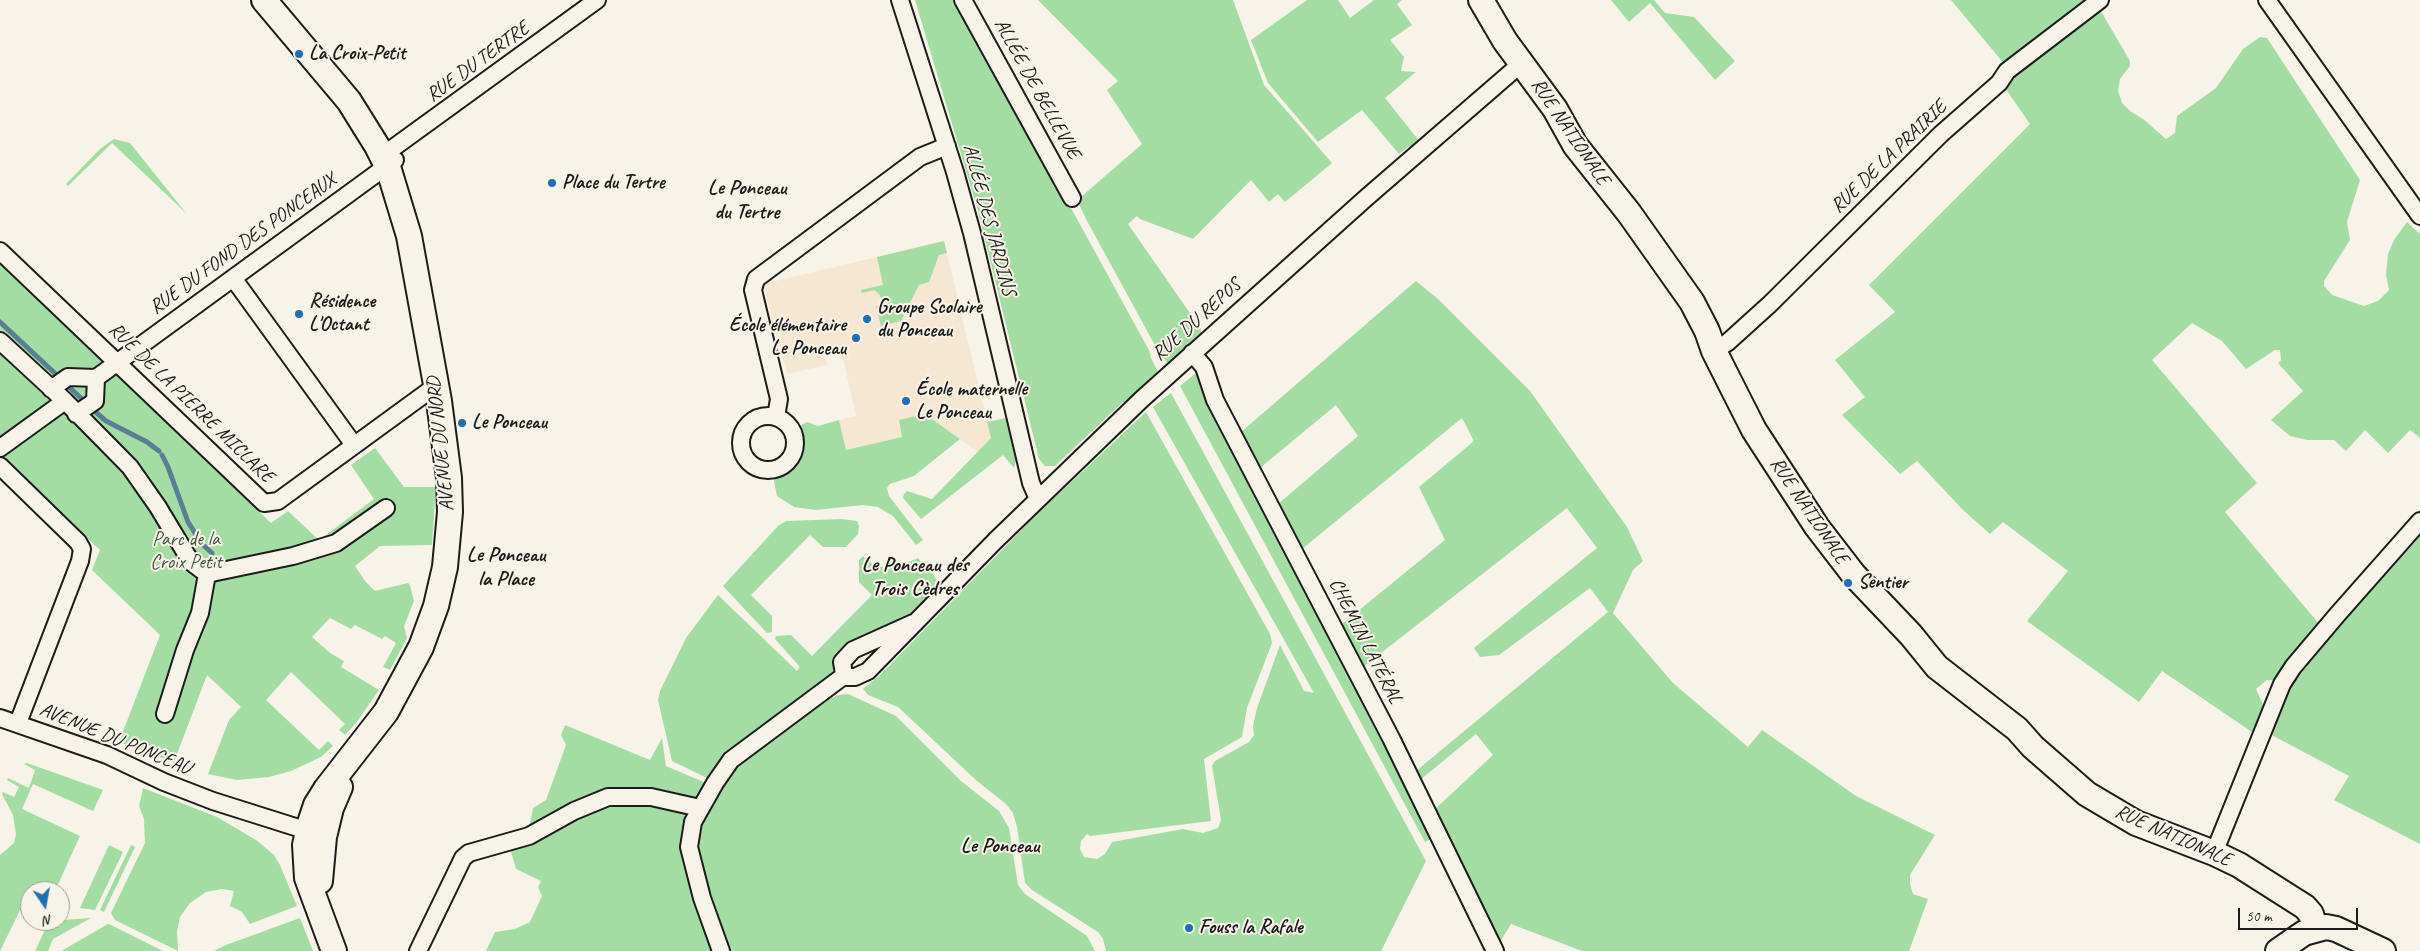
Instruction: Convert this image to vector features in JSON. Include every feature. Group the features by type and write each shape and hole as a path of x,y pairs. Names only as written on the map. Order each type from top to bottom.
{"street":[{"name":"AVENUE DU NORD","path":"264,0 350,100 389,158 409,236 437,385 450,478 447,553 436,606 422,648 401,687 372,731 326,788 313,813 308,831 305,859 307,878 334,951"},
{"name":"AVENUE DU NORD","path":"275,0 352,90 372,117 389,158 415,227 448,402 458,482 457,531 448,590 431,645 396,711 342,784 331,808 322,850 321,886 343,951"},
{"name":"RUE DU TERTRE","path":"389,158 597,0"},
{"name":"ALLÉE DES JARDINS","path":"900,0 947,146 972,233 1034,494 1038,499"},
{"name":"ALLÉE DE BELLEVUE","path":"964,0 1072,198"},
{"name":"RUE NATIONALE","path":"1481,0 1505,41 1523,62 1555,109 1575,145 1629,213 1692,302 1707,331 1714,351 1754,430 1828,543 1854,575 1916,640 1932,662 2017,729 2033,747 2087,794 2136,823 2214,853 2239,865 2305,907 2310,914 2315,928"},
{"name":"RUE DE LA PRAIRIE","path":"1714,351 1728,342 1770,304 1941,134 1999,83 2007,71 2100,0"},
{"path":"2267,0 2420,216"},
{"name":"RUE DU REPOS","path":"913,623 853,650 842,662 842,670 845,675 855,677 868,670 1038,499 1192,353 1366,198 1523,62"},
{"path":"776,417 779,400 753,290 756,279 920,156 947,146"},
{"name":"RUE DU FOND DES PONCEAUX","path":"96,378 232,278 389,158"},
{"name":"RUE DE LA PIERRE MICLARE","path":"0,251 264,503 278,500 437,385"},
{"path":"232,278 354,445"},
{"path":"0,341 65,401 130,467 158,507 191,562 207,574 292,556 336,543 386,508"},
{"name":"CHEMIN LATÉRAL","path":"1192,353 1207,373 1215,400 1386,730 1495,951"},
{"path":"51,389 68,377 96,378 96,401 76,414"},
{"path":"0,448 65,401"},
{"name":"ALLÉE DES JARDINS","path":"1026,455 1036,470 1053,486"},
{"path":"0,466 78,542 82,554 18,723"},
{"path":"2214,853 2282,684 2293,667 2337,615 2420,521"},
{"path":"165,714 185,650 200,613 207,574"},
{"path":"721,951 702,898 689,847 690,831 700,808 731,760 845,675"},
{"name":"AVENUE DU PONCEAU","path":"0,718 107,755 164,782 213,800 308,831"},
{"path":"418,951 463,858 469,853 528,836 588,804 608,798 651,797 700,808"},
{"path":"308,831 322,850"},
{"path":"2278,951 2297,937 2315,928 2336,929 2383,951"}],"shaded area":[{"name":"Groupe Scolaire du Ponceau","path":"944,241 991,438 978,452 925,414 902,437 846,450 839,420 856,416 842,354 825,357 827,365 787,374 763,284"}],"green space":[{"path":"915,0 957,0 1067,207 1071,208 1150,352 1159,374 1126,403 1123,402 1055,466 1045,466 1039,459 978,211"},
{"path":"1038,0 1233,0 1264,85 1332,163 1285,202 1278,194 1269,202 1251,180 1193,239 1140,219 1137,216 1128,224 1201,329 1201,335 1168,364 1157,349 1075,196 1078,193 1081,197 1142,144 1107,90 1118,81"},
{"path":"1307,0 1338,0 1350,18 1374,0 1402,0 1397,4 1412,25 1390,40 1404,57 1401,71 1416,72 1385,98 1420,142 1408,147 1399,154 1362,110 1318,142 1268,83 1251,40"},
{"path":"1611,0 1654,0 1665,13 1694,17 1735,61 1715,80 1650,3 1629,22"},
{"path":"1951,0 2095,0 2006,66"},
{"path":"2099,8 2130,61 2130,66 2120,79 2118,91 2122,103 2166,139 2175,133 2177,116 2216,88 2243,49 2260,37 2267,38 2360,180 2347,222 2350,240 2324,281 2324,286 2332,295 2364,306 2378,301 2389,290 2386,275 2388,254 2394,240 2407,222 2420,234 2420,438 2410,430 2388,453 2365,430 2346,451 2334,440 2307,440 2290,436 2271,420 2303,391 2278,363 2281,360 2280,350 2275,350 2246,369 2222,341 2192,323 2152,360 2257,483 2225,512 2320,625 2276,680 2267,680 2256,689 2264,707 2255,734 2162,671 2139,702 2027,621 2068,571 2003,522 1990,534 1963,510 1917,461 1900,474 1842,415 1865,397 1835,360 1895,312 1869,285 2030,124 2003,85 2019,68"},
{"path":"114,139 130,143 186,213 112,143 68,186 66,184 100,149"},
{"path":"944,241 947,253 939,255 929,282 919,285 901,321 881,326 876,306 882,304 880,295 874,290 862,293 861,290 883,285 877,257"},
{"name":"Parc de la Croix Petit","path":"0,264 271,523 288,511 319,540 374,499 351,465 375,448 404,487 436,487 432,545 380,546 355,566 365,581 375,591 408,583 410,585 414,601 404,626 407,638 390,670 383,667 396,643 385,636 382,639 355,625 351,629 330,618 312,637 330,653 344,661 341,667 379,690 356,723 345,735 339,730 345,724 291,672 266,700 319,750 328,741 333,746 321,757 291,771 269,777 237,780 208,774 229,720 241,707 207,675 174,762 119,742 160,635 92,570 100,550 0,455"},
{"path":"1416,281 1438,299 1530,391 1627,527 1643,561 1633,570 1613,613 1673,683 1748,747 1762,730 1856,796 1935,835 1910,875 1913,894 1928,899 1909,951 1582,951 1511,924 1500,942 1434,810 1493,755 1476,734 1420,780 1416,771 1608,612 1590,588 1499,655 1480,657 1474,648 1597,548 1567,508 1363,667 1341,625 1445,540 1419,487 1474,441 1462,418 1302,549 1278,504 1358,436 1336,405 1260,468 1241,432"},
{"path":"1196,373 1433,838 1425,842 1180,386"},
{"path":"1171,393 1426,861 1381,951 1106,951 1103,939 1098,932 1032,890 1025,883 1017,827 1013,813 1006,804 977,781 898,707 868,695 863,689 880,675 1036,515 1146,412 1270,634 1272,643 1247,708 1242,737 1204,759 1211,821 1090,836 1087,834 1081,841 1080,849 1084,857 1097,859 1105,854 1112,842 1183,829 1203,833 1218,828 1221,820 1212,766 1215,761 1249,742 1254,735 1253,726 1257,708 1280,645 1304,691 1314,693 1153,407"},
{"path":"925,414 960,439 914,476 890,484 887,488 889,496 923,540 916,545 893,516 878,507 863,505 816,510 794,507 777,496 773,476 793,463 801,445 796,428 807,422 818,426 839,420 846,450 902,437 899,420"},
{"path":"1011,417 1016,442 1012,444 1016,460 1014,468 1003,455 921,519 903,498 904,494 907,491 932,499 991,438 987,422"},
{"path":"842,519 857,521 859,526 858,534 846,547 823,547 810,535 751,595 772,616 772,632 767,633 723,586 778,526 786,521"},
{"path":"2420,532 2420,844 2334,800 2349,776 2266,732 2292,677"},
{"path":"863,556 869,562 883,567 901,565 918,558 943,586 911,617 836,660 833,679 722,758 709,779 672,761 658,700 660,691 686,638 718,595 797,671 800,667 775,639 776,636 791,635 812,656 872,595 859,582 859,560"},
{"path":"848,694 896,716 961,781 999,811 1009,828 1018,885 1025,894 1087,936 1095,951 728,951 696,847 699,826 704,813 739,760 821,702 839,695"},
{"path":"565,725 650,760 662,738 666,766 706,783 695,801 625,790 529,829 533,808 546,800 566,745 561,735"},
{"path":"27,763 103,790 93,811 33,784 22,809 80,836 60,881 20,881 20,910 0,951 0,855 14,843 16,834 13,815 2,794 3,792 14,797 19,787 7,780 8,778 29,788 35,770 24,764"},
{"path":"143,788 217,817 256,840 274,855 297,906 250,924 242,912 230,906 234,891 222,889 206,892 190,903 180,917 177,931 178,951 115,920 111,913 145,843 144,819 139,806"},
{"path":"608,805 661,806 687,813 682,848 714,951 486,951 495,932 515,929 530,922 542,896 538,887 541,881 516,869 510,848 539,838 578,816"},
{"path":"109,845 123,852 95,910 80,908"},
{"path":"131,845 135,847 104,912 100,910"},
{"path":"91,918 70,930 70,920"},
{"path":"300,918 313,951 213,951 226,945"},
{"path":"108,924 111,925 163,951 61,951"},
{"path":"44,931 67,931 53,939 48,951 35,951"}],"waterway":[{"path":"0,322 60,378"},
{"path":"65,383 85,402"},
{"path":"91,408 106,421 147,442 159,451"},
{"path":"162,455 188,522 202,544 212,553"}],"place":[{"name":"La Croix-Petit","path":"299,54"},
{"name":"Place du Tertre","path":"552,183"},
{"name":"Résidence L'Octant","path":"299,314"},
{"name":"Groupe Scolaire du Ponceau","path":"867,319"},
{"name":"École élémentaire Le Ponceau","path":"856,338"},
{"name":"École maternelle Le Ponceau","path":"906,401"},
{"name":"Le Ponceau","path":"462,423"},
{"name":"Sentier","path":"1848,583"},
{"name":"Fouss la Rafale","path":"1189,928"}],"district":[{"name":"Le Ponceau du Tertre","path":"747,200"},
{"name":"Le Ponceau la Place","path":"506,567"},
{"name":"Le Ponceau des Trois Cèdres","path":"915,577"},
{"name":"Le Ponceau","path":"1000,846"}]}
